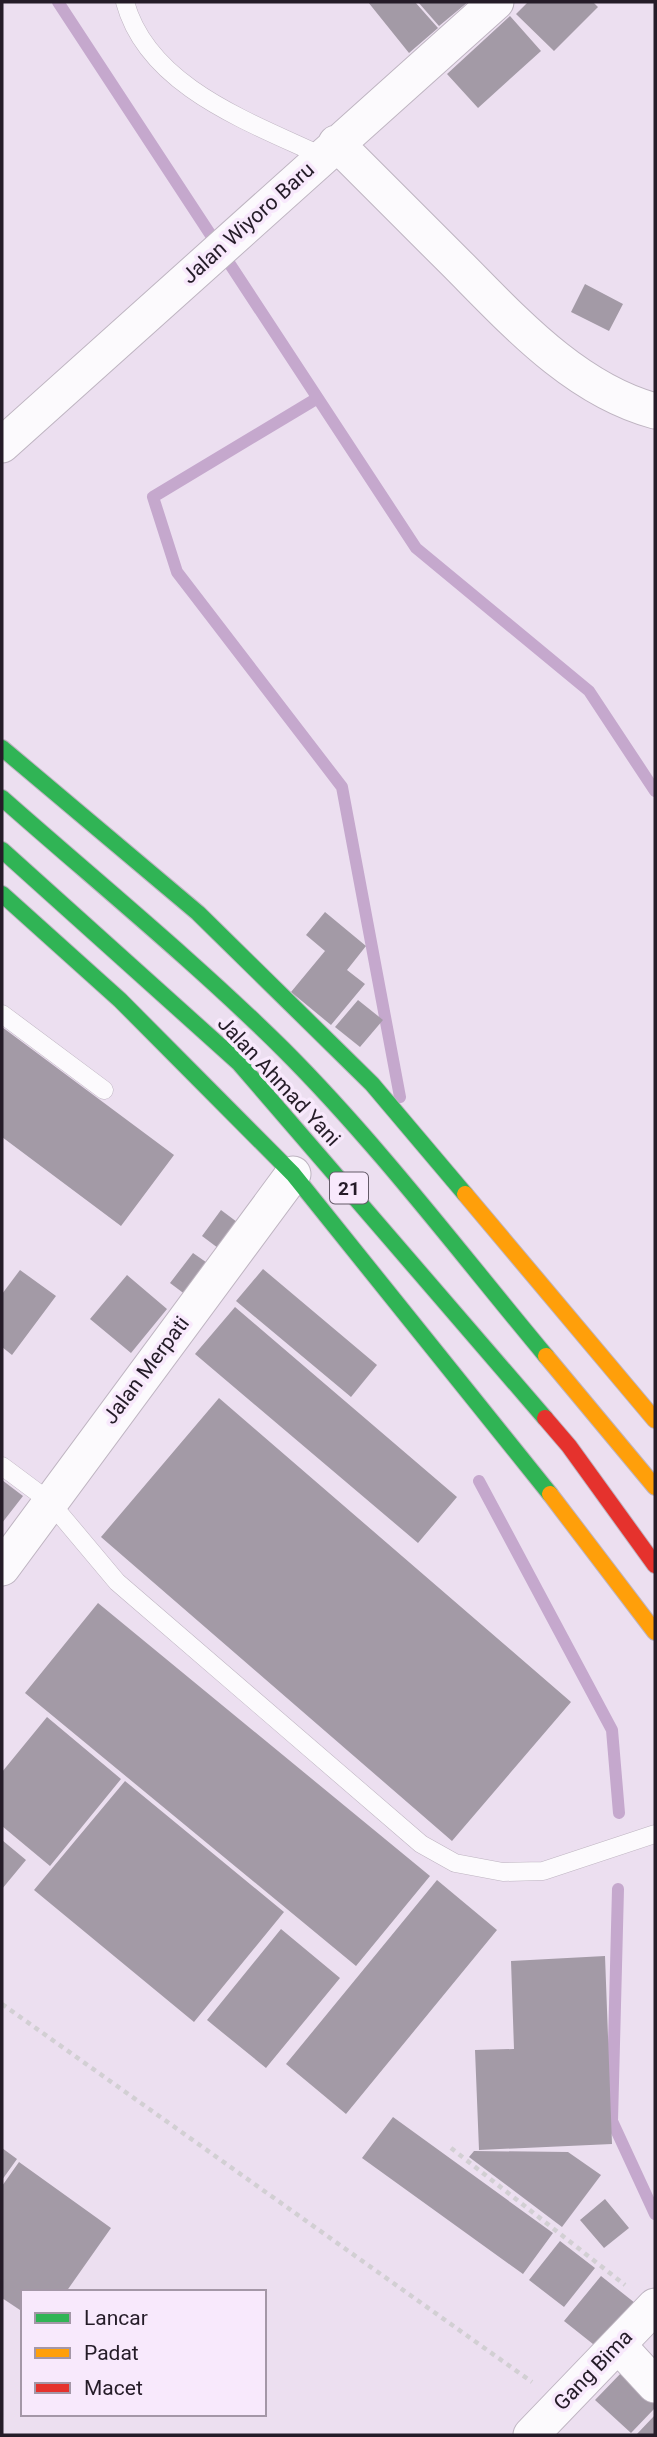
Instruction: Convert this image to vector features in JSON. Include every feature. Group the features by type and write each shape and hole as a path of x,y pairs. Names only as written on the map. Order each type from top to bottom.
{"main road":[{"path":"2,748 198,913 372,1084 655,1420"},
{"name":"Jalan Ahmad Yani","path":"2,798 215,985 284,1050 361,1134 655,1487"},
{"name":"Jalan Ahmad Yani","path":"6,859 239,1063 569,1446 655,1565"},
{"path":"2,894 120,1000 293,1174 535,1474 655,1632"}],"street":[{"name":"Jalan Wiyoro Baru","path":"2,445 496,2"},
{"path":"329,150 509,316 584,379 636,406 655,411"},
{"name":"Jalan Merpati","path":"2,1568 293,1174"},
{"name":"Gang Bima","path":"531,2435 654,2307"},
{"path":"618,2345 655,2385"}],"lane":[{"path":"125,2 148,52 180,80 218,104 329,150"},
{"path":"2,1014 104,1090"},
{"path":"2,1466 49,1501 117,1582 421,1844 455,1863 503,1872 543,1871 655,1834"}],"path":[{"path":"2,2004 561,2403"},
{"path":"451,2148 654,2307"}],"building":[{"path":"368,2 415,2 438,28 409,53"},
{"path":"418,2 468,2 439,26"},
{"path":"528,2 593,2 598,7 554,51 516,14"},
{"path":"510,16 541,51 478,108 447,74"},
{"path":"585,284 623,304 609,331 571,312"},
{"path":"325,912 366,946 347,970 365,984 331,1025 291,992 325,951 306,935"},
{"path":"358,1000 383,1020 360,1047 335,1027"},
{"path":"2,1027 174,1155 121,1226 2,1137"},
{"path":"221,1210 241,1225 222,1251 202,1236"},
{"path":"193,1253 213,1267 190,1298 170,1283"},
{"path":"263,1269 377,1365 351,1397 236,1301"},
{"path":"20,1270 56,1296 12,1355 2,1347 2,1294"},
{"path":"127,1275 167,1309 131,1353 90,1319"},
{"path":"235,1307 457,1497 418,1543 195,1354"},
{"path":"219,1398 571,1702 452,1841 101,1537"},
{"path":"2,1480 23,1496 2,1523"},
{"path":"98,1603 430,1876 356,1966 25,1693"},
{"path":"47,1717 121,1779 50,1866 2,1826 2,1772"},
{"path":"125,1781 284,1912 194,2022 34,1890"},
{"path":"2,1840 26,1860 2,1889"},
{"path":"437,1880 497,1930 346,2114 286,2064"},
{"path":"281,1929 340,1978 266,2068 207,2020"},
{"path":"605,1956 612,2144 479,2150 475,2050 514,2049 511,1961"},
{"path":"393,2117 553,2233 523,2274 362,2158"},
{"path":"2,2148 17,2159 2,2180"},
{"path":"474,2151 568,2152 601,2175 562,2227 469,2157"},
{"path":"19,2162 111,2228 67,2290 21,2290 21,2311 2,2298 2,2186"},
{"path":"605,2199 629,2228 604,2248 580,2220"},
{"path":"560,2241 595,2268 564,2307 529,2280"},
{"path":"601,2276 635,2303 598,2348 564,2321"},
{"path":"623,2371 655,2400 655,2408 631,2433 595,2400"},
{"path":"655,2415 655,2435 636,2435"}],"waterway":[{"path":"58,2 416,548 589,691 655,791"},
{"path":"316,399 153,497 177,572 342,787 400,1097"},
{"path":"479,1481 612,1730 619,1813"},
{"path":"618,1889 612,2121 655,2214"}],"traffic: fast":[{"path":"2,748 198,913 372,1084 465,1194"},
{"path":"2,798 180,953 283,1049 385,1161 546,1356"},
{"path":"2,850 239,1063 545,1418"},
{"path":"2,894 120,1000 293,1174 550,1494"}],"traffic: slow":[{"path":"465,1194 655,1420"},
{"path":"546,1356 655,1487"},
{"path":"550,1494 655,1632"}],"traffic: jam":[{"path":"545,1418 569,1446 655,1565"}]}
